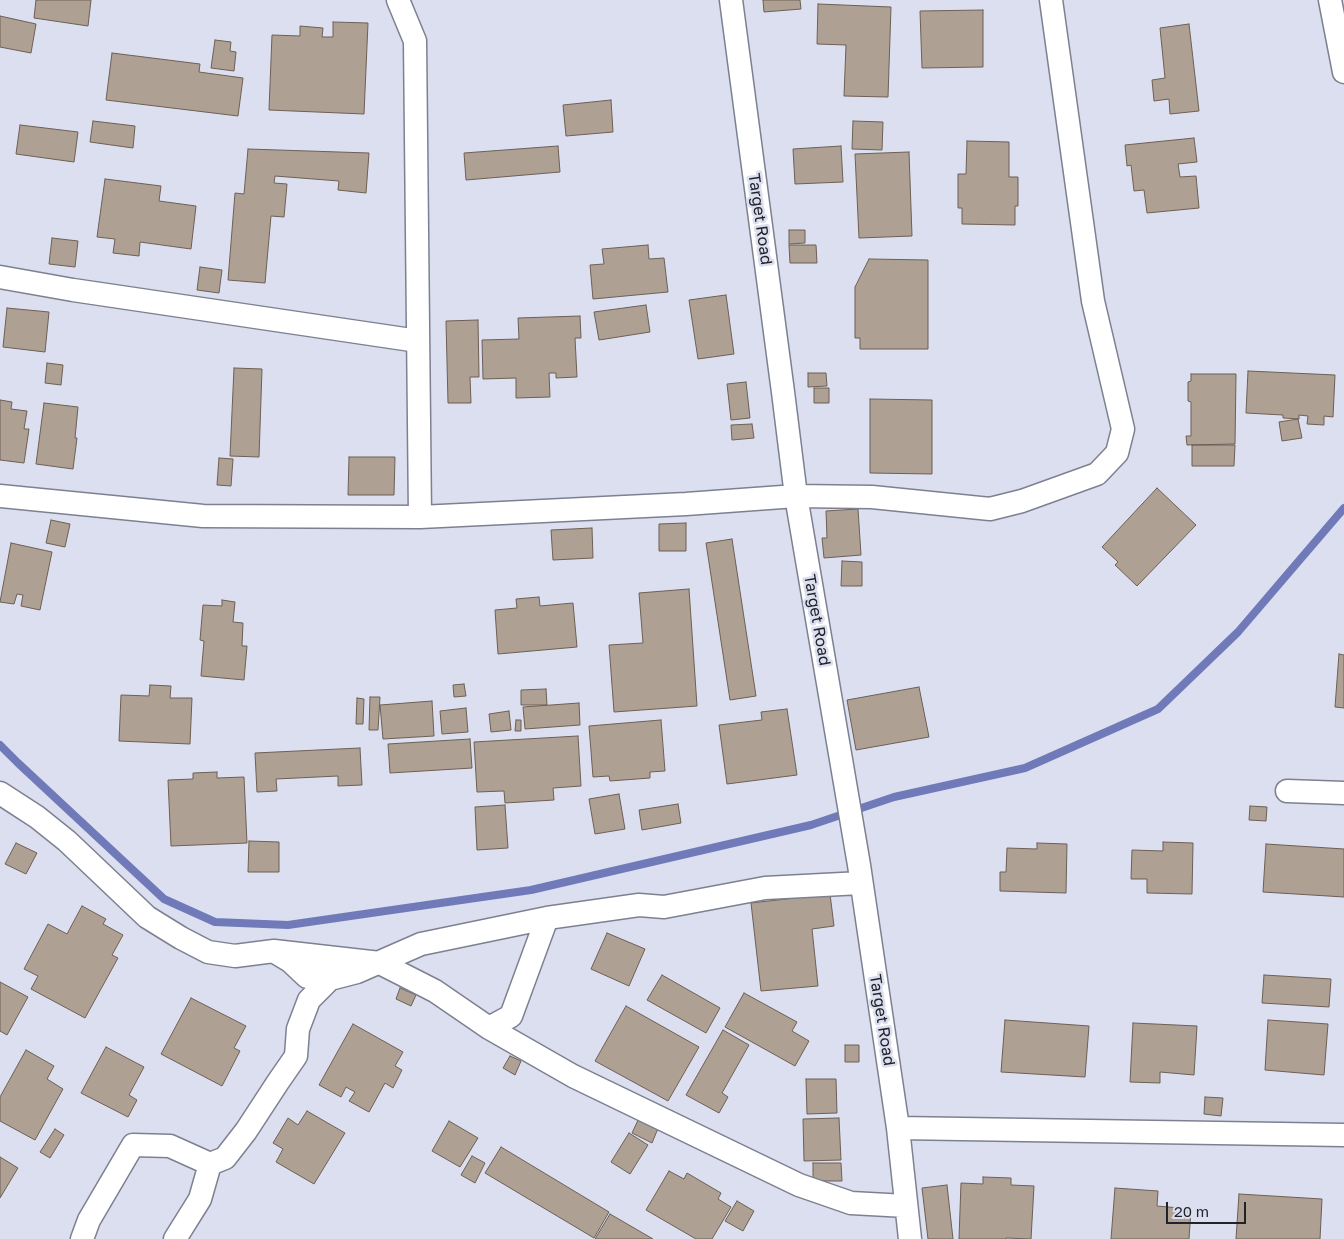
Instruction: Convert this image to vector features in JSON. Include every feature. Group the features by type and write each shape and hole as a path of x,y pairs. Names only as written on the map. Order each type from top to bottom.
{"street":[{"path":"398,0 415,41 420,517"},
{"name":"Target Road","path":"730,0 796,496 860,874 898,1128 910,1239"},
{"path":"0,496 203,516 420,517 686,504 796,496 872,497 990,509 1022,501 1097,474 1117,453 1123,429 1093,300 1051,0"},
{"path":"1330,0 1344,72"},
{"path":"0,277 418,341"},
{"path":"1287,791 1344,793"},
{"path":"0,793 37,817 67,841 147,917 208,952 235,956 274,951 380,963 435,990 488,1028 573,1076 799,1185 851,1203 906,1206"},
{"path":"274,951 290,961 307,977 330,979 357,972 421,944 547,918 638,905 664,906 860,874"},
{"path":"488,1028 511,1016 547,918"},
{"path":"82,1239 89,1220 133,1145 170,1146 210,1164 225,1158 246,1131 296,1056 298,1029 309,1000 330,979"},
{"path":"898,1128 1344,1135"},
{"path":"175,1239 200,1199 210,1164"}],"building":[{"path":"36,0 91,0 88,26 34,18"},
{"path":"763,0 800,0 801,9 764,12"},
{"path":"818,4 891,7 888,97 844,96 846,45 817,44"},
{"path":"983,10 983,67 922,68 920,11"},
{"path":"0,16 36,24 31,53 0,47"},
{"path":"333,22 368,23 364,114 269,110 272,35 300,36 300,26 323,28 322,37 333,37"},
{"path":"1189,24 1199,111 1170,114 1169,99 1154,101 1152,80 1165,78 1160,28"},
{"path":"215,40 231,42 230,51 236,52 234,71 211,68"},
{"path":"112,53 200,64 199,72 243,78 238,116 106,100"},
{"path":"611,100 613,132 566,136 563,105"},
{"path":"93,121 135,126 133,148 90,142"},
{"path":"853,121 883,122 882,150 852,149"},
{"path":"20,125 78,132 74,162 16,154"},
{"path":"1194,138 1197,162 1178,164 1180,177 1196,176 1199,208 1147,213 1144,190 1134,191 1131,165 1127,166 1125,145"},
{"path":"967,141 1009,142 1009,177 1018,177 1018,206 1015,206 1015,225 962,224 962,208 958,208 958,174 966,174"},
{"path":"558,146 560,172 466,180 464,153"},
{"path":"841,146 843,182 795,184 793,149"},
{"path":"248,149 369,153 366,193 338,190 339,181 275,176 274,183 287,184 284,217 271,216 265,283 228,280 235,193 244,194"},
{"path":"909,152 912,236 859,238 855,154"},
{"path":"105,179 161,186 159,201 196,206 191,249 140,242 139,256 113,253 115,239 97,237"},
{"path":"789,230 805,230 805,243 789,244"},
{"path":"52,238 78,241 75,267 49,264"},
{"path":"648,245 649,259 664,258 668,292 593,299 590,265 604,264 602,249"},
{"path":"789,245 816,245 817,263 790,263"},
{"path":"869,259 928,260 928,349 860,349 860,338 855,338 855,287"},
{"path":"200,267 222,270 219,293 197,290"},
{"path":"726,295 734,354 698,359 689,300"},
{"path":"646,305 650,332 599,340 594,312"},
{"path":"7,308 49,312 45,352 3,347"},
{"path":"580,316 581,338 575,338 577,377 556,378 556,373 549,373 550,397 516,398 516,378 483,379 482,340 519,339 518,318"},
{"path":"478,320 479,377 470,377 471,403 448,403 446,321"},
{"path":"47,363 63,365 61,385 45,383"},
{"path":"234,368 262,369 259,457 230,456"},
{"path":"1248,371 1335,375 1333,417 1324,416 1324,425 1307,424 1308,416 1299,415 1299,419 1283,418 1283,415 1246,413"},
{"path":"808,373 826,373 827,386 808,387"},
{"path":"1191,374 1236,374 1235,444 1187,445 1186,436 1191,436 1191,402 1188,401 1188,382 1191,381"},
{"path":"746,382 750,418 731,420 727,384"},
{"path":"814,388 829,388 829,403 814,403"},
{"path":"870,399 932,400 932,474 870,473"},
{"path":"0,400 12,402 11,409 27,411 24,429 29,429 24,463 0,460"},
{"path":"44,403 78,407 73,469 36,464"},
{"path":"1298,419 1302,438 1282,441 1279,422"},
{"path":"752,424 754,438 732,440 731,425"},
{"path":"1192,445 1235,445 1234,466 1192,466"},
{"path":"349,457 395,457 394,495 348,495"},
{"path":"219,458 233,459 231,486 217,485"},
{"path":"1157,488 1196,525 1137,586 1115,565 1118,562 1102,547"},
{"path":"858,509 861,555 824,558 822,538 827,538 826,511"},
{"path":"51,520 70,524 65,547 46,543"},
{"path":"686,523 686,551 659,551 659,524"},
{"path":"592,528 593,558 553,560 551,530"},
{"path":"732,539 756,696 730,700 706,543"},
{"path":"11,543 52,552 40,610 21,606 23,595 17,594 14,604 0,602"},
{"path":"842,561 862,562 862,586 841,586"},
{"path":"689,589 697,706 614,712 609,645 643,643 639,593"},
{"path":"539,597 540,606 573,603 577,647 498,654 495,610 517,608 516,599"},
{"path":"222,600 235,602 233,622 243,623 242,646 247,646 244,680 201,676 204,641 200,640 203,605 222,606"},
{"path":"1339,654 1344,655 1344,708 1335,707"},
{"path":"464,684 466,696 454,697 453,685"},
{"path":"150,685 171,686 170,698 192,698 190,744 119,741 121,695 149,696"},
{"path":"919,687 929,737 856,750 847,700"},
{"path":"546,689 547,705 521,705 521,690"},
{"path":"370,697 380,697 378,730 369,730"},
{"path":"357,698 364,699 363,724 356,724"},
{"path":"432,701 434,736 383,739 380,705"},
{"path":"579,703 580,725 525,729 523,707"},
{"path":"466,708 468,732 442,734 440,711"},
{"path":"787,709 797,775 727,784 719,725 762,720 761,712"},
{"path":"509,711 511,730 491,732 489,714"},
{"path":"516,720 521,720 521,731 515,731"},
{"path":"661,720 665,771 650,772 650,778 610,781 609,776 593,777 589,726"},
{"path":"578,736 581,786 553,788 554,800 505,803 504,791 477,792 474,742"},
{"path":"470,739 472,768 390,773 388,744"},
{"path":"360,748 362,785 338,786 338,776 276,779 277,791 257,792 255,753"},
{"path":"217,772 217,778 244,777 247,843 171,846 168,780 193,779 193,773"},
{"path":"619,794 625,829 595,834 589,799"},
{"path":"678,804 681,823 642,830 639,810"},
{"path":"505,805 508,848 477,850 475,807"},
{"path":"1250,806 1267,807 1266,821 1249,820"},
{"path":"249,841 279,842 279,872 248,872"},
{"path":"1163,842 1193,843 1192,894 1147,893 1147,879 1131,879 1132,850 1163,851"},
{"path":"16,843 37,853 26,874 5,864"},
{"path":"1037,843 1067,844 1066,893 1000,891 1000,872 1006,872 1007,848 1037,849"},
{"path":"1266,844 1344,849 1344,897 1263,892"},
{"path":"830,894 834,926 812,929 818,986 761,991 751,903"},
{"path":"82,906 106,919 103,924 123,935 112,955 118,958 85,1018 31,989 38,976 24,969 48,924 67,934"},
{"path":"607,933 645,949 629,986 591,969"},
{"path":"662,975 720,1008 706,1033 647,1000"},
{"path":"1264,975 1331,979 1329,1007 1262,1003"},
{"path":"0,982 28,997 7,1035 0,1031"},
{"path":"400,988 416,995 411,1006 396,999"},
{"path":"744,993 797,1022 792,1031 809,1041 795,1066 725,1027"},
{"path":"191,998 246,1026 234,1048 240,1051 222,1086 161,1054"},
{"path":"626,1006 699,1047 668,1101 595,1061"},
{"path":"1005,1020 1089,1026 1085,1077 1001,1072"},
{"path":"1268,1020 1328,1024 1324,1075 1265,1070"},
{"path":"1133,1023 1197,1026 1194,1075 1160,1072 1160,1083 1130,1082"},
{"path":"353,1024 403,1052 395,1066 402,1070 393,1088 385,1083 369,1112 349,1101 355,1092 346,1087 341,1097 319,1085"},
{"path":"723,1030 749,1045 722,1093 728,1097 719,1113 686,1095"},
{"path":"845,1045 859,1045 859,1062 845,1062"},
{"path":"106,1047 144,1067 129,1095 137,1100 128,1117 81,1093"},
{"path":"26,1050 54,1066 47,1079 63,1089 35,1140 0,1121 0,1097"},
{"path":"510,1056 521,1061 515,1075 503,1068"},
{"path":"806,1079 836,1079 837,1113 807,1114"},
{"path":"1205,1097 1223,1098 1221,1116 1204,1114"},
{"path":"307,1111 345,1133 314,1184 276,1162 283,1149 273,1143 288,1118 298,1125"},
{"path":"640,1116 659,1126 652,1143 632,1133"},
{"path":"839,1118 841,1160 804,1161 803,1119"},
{"path":"449,1121 478,1138 460,1167 432,1151"},
{"path":"55,1129 64,1135 50,1158 40,1152"},
{"path":"629,1133 648,1145 630,1174 611,1162"},
{"path":"501,1147 609,1212 594,1238 485,1173"},
{"path":"472,1156 485,1163 475,1183 461,1175"},
{"path":"0,1157 18,1168 0,1198"},
{"path":"813,1163 841,1163 842,1181 813,1181"},
{"path":"669,1171 684,1179 687,1173 721,1193 718,1199 731,1207 712,1239 696,1239 646,1210"},
{"path":"983,1177 1011,1178 1011,1185 1034,1186 1031,1239 959,1239 961,1183 983,1184"},
{"path":"947,1185 953,1239 928,1239 922,1188"},
{"path":"1115,1188 1158,1191 1157,1206 1191,1209 1189,1239 1111,1239"},
{"path":"1239,1194 1322,1199 1320,1239 1236,1239"},
{"path":"737,1201 754,1211 743,1231 725,1221"},
{"path":"610,1214 653,1239 595,1239"}],"waterway":[{"path":"0,745 164,899 215,922 288,925 531,890 811,825 894,797 1025,768 1158,709 1238,632 1344,508"}]}
